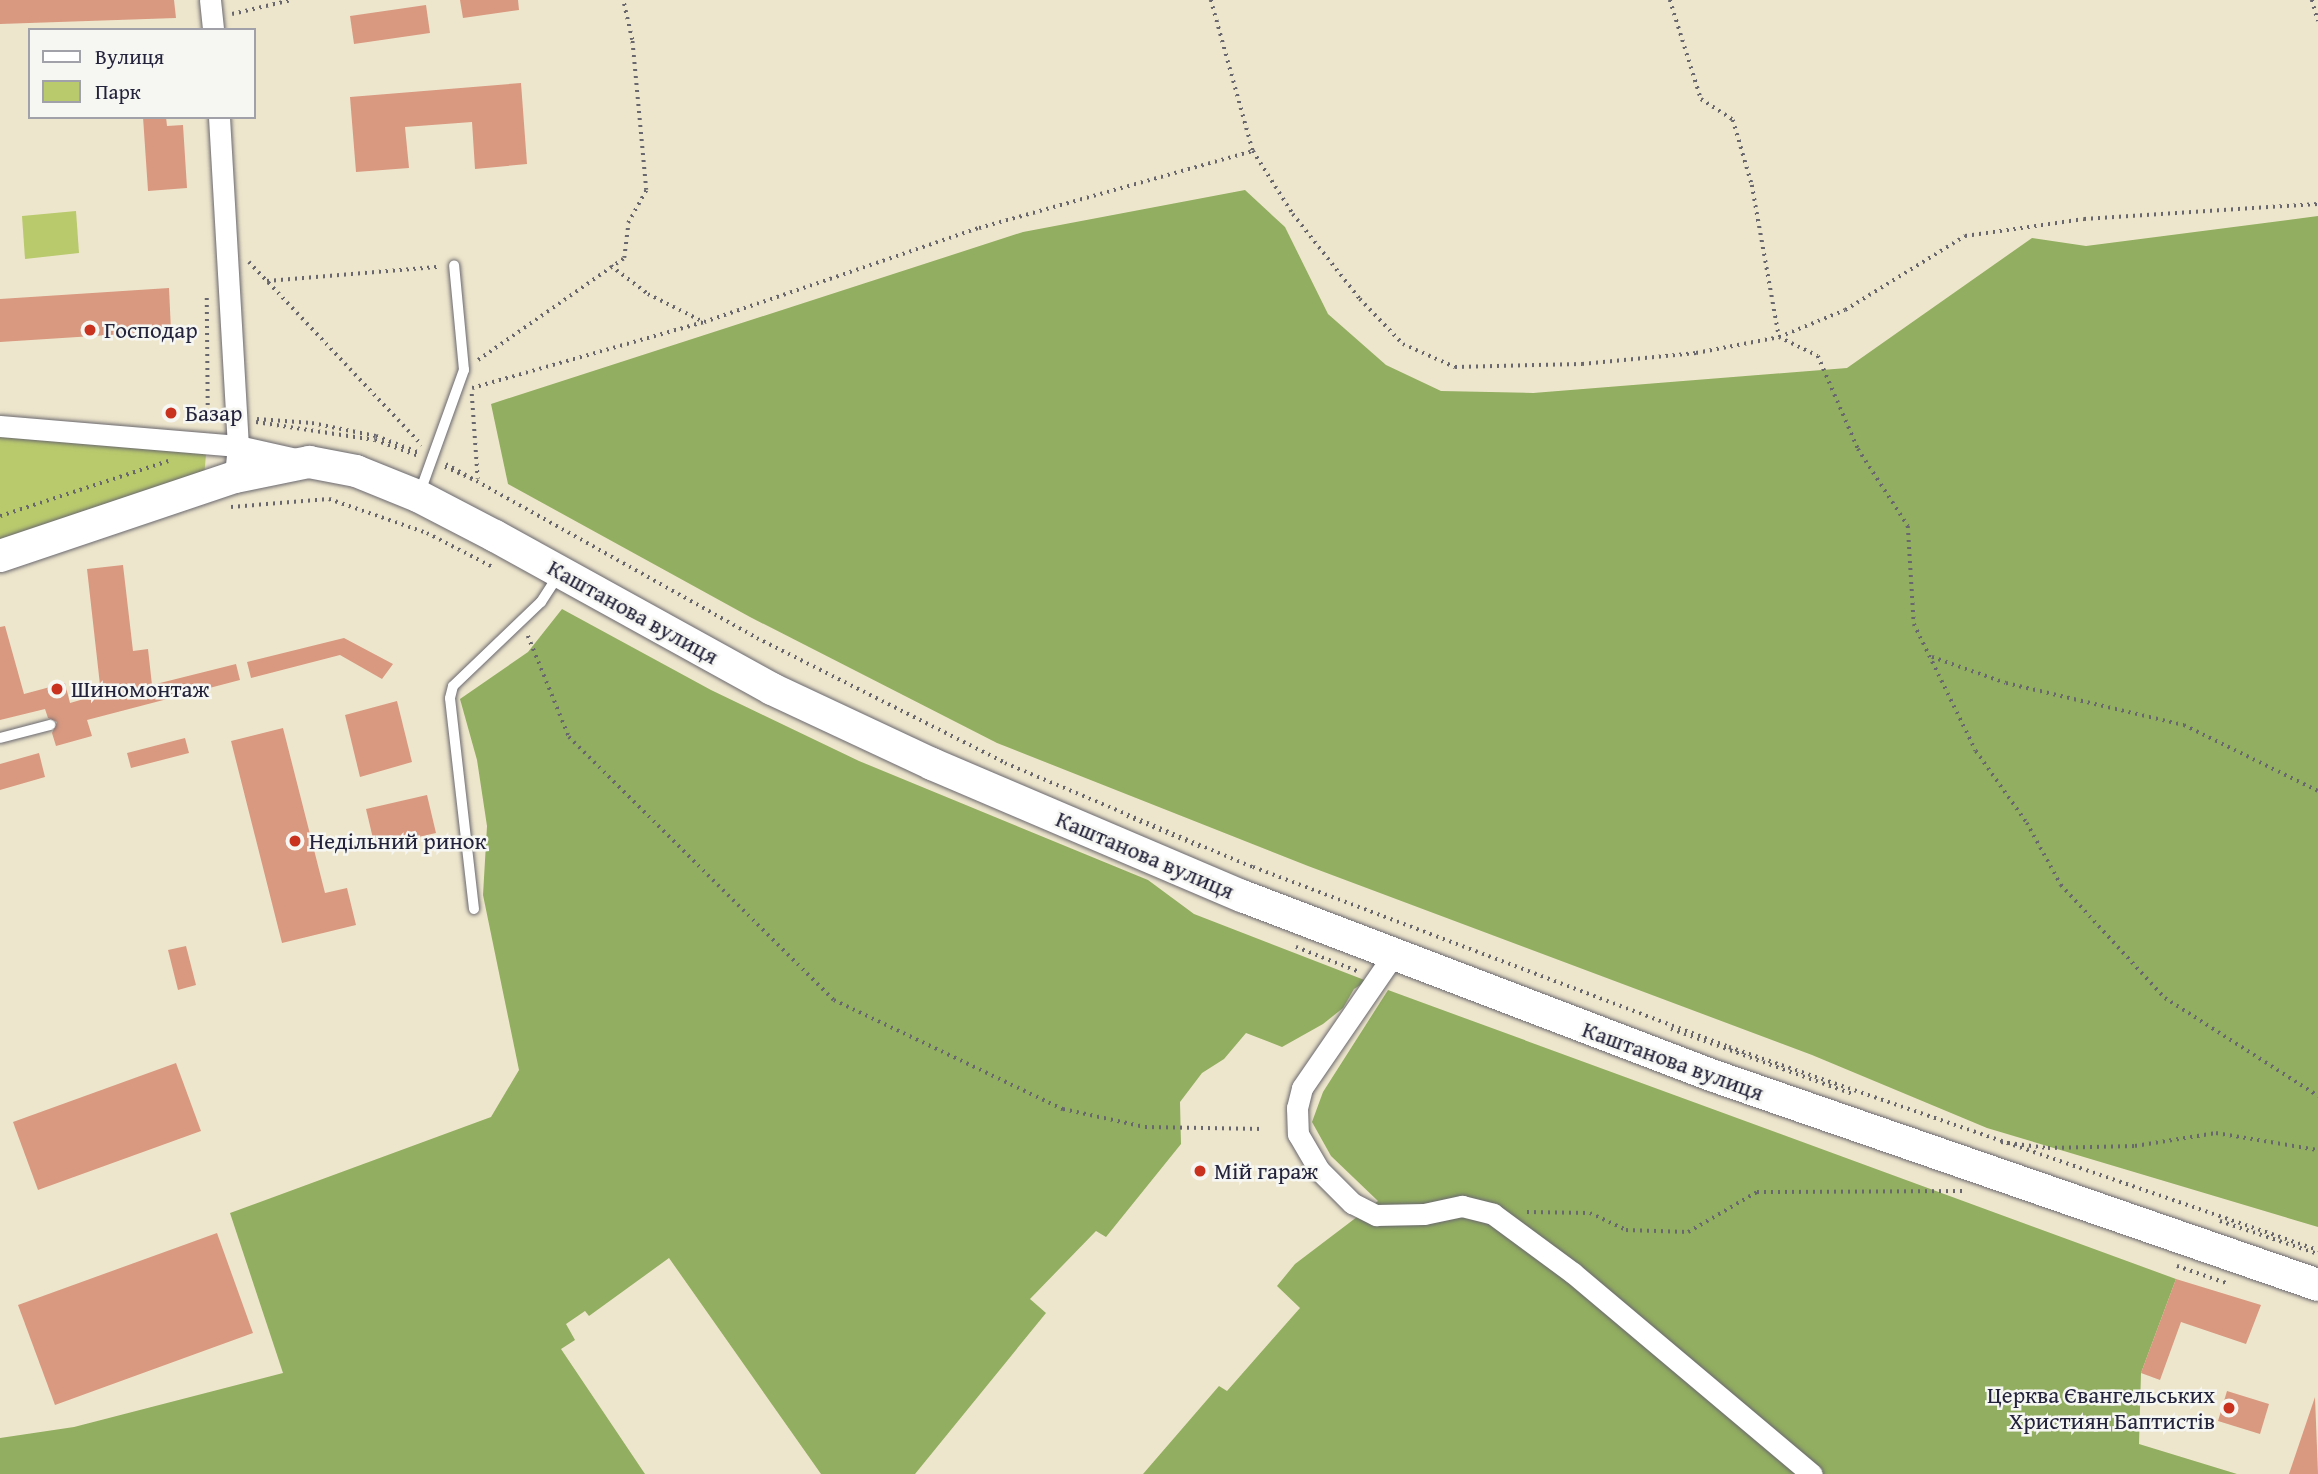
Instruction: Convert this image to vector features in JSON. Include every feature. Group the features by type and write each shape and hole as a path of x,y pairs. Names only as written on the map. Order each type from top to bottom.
{"main road":[{"name":"Каштанова вулиця","path":"0,556 235,477 309,462 356,471 418,496 772,689 932,764 1392,957 1711,1075 2318,1285"}],"street":[{"path":"219,119 237,419 235,477"},
{"path":"0,426 238,446 309,462"},
{"path":"1392,957 1302,1088 1297,1108 1298,1134 1320,1170 1352,1203 1376,1215 1424,1214 1462,1206 1493,1214 1573,1273 1812,1474"}],"lane":[{"path":"418,496 464,370 454,265"},
{"path":"474,909 450,698 453,686 541,602 560,572"},
{"path":"0,738 50,725"}],"path":[{"path":"212,16 291,0"},
{"path":"478,479 472,388 464,370 624,258 628,223 646,190 632,40 623,0"},
{"path":"1211,0 1254,151 1293,214 1360,299 1402,344 1455,367 1620,360 1696,353 1779,337 1845,310 1965,236 2084,219 2318,204"},
{"path":"1670,0 1701,99 1733,120 1752,185 1779,337"},
{"path":"2312,0 2318,21"},
{"path":"472,388 704,322 979,228 1254,151"},
{"path":"228,241 433,460 478,481 757,640 1017,770 1355,909 1717,1046 2318,1252"},
{"path":"267,281 454,265"},
{"path":"611,266 649,294 704,322"},
{"path":"206,295 206,443"},
{"path":"1779,337 1818,356 1858,449 1908,526 1914,624 1976,751 2027,823 2061,885 2165,998 2318,1096"},
{"path":"237,419 312,423 376,436 478,479 757,638 1005,763 1394,921 1992,1140 2318,1252"},
{"path":"0,516 180,457"},
{"path":"221,509 329,499 427,533 498,570"},
{"path":"522,620 569,737 834,1000 1063,1109 1144,1127 1264,1129"},
{"path":"1931,657 2006,683 2184,725 2318,791"},
{"path":"1992,1140 2048,1148 2136,1146 2216,1133 2318,1150"},
{"path":"1493,1214 1590,1213 1626,1230 1688,1232 1757,1192 1967,1191"}],"green space":[{"path":"1245,190 1285,227 1328,314 1386,365 1441,391 1533,393 1847,368 2032,238 2086,246 2318,216 2318,1227 1987,1128 1812,1055 1308,866 997,743 750,617 508,484 491,404 1023,232"},
{"path":"76,211 79,253 25,259 22,216"},
{"path":"0,426 207,443 203,488 0,556"},
{"path":"562,609 711,690 859,761 1148,880 1194,914 1367,981 1354,989 1343,1008 1323,1024 1282,1047 1246,1033 1224,1059 1202,1073 1180,1102 1181,1144 1106,1237 1096,1231 1030,1299 1046,1313 915,1474 821,1474 669,1258 589,1316 585,1311 566,1324 575,1340 561,1349 645,1474 0,1474 0,1438 74,1427 283,1373 230,1213 491,1117 519,1070 483,895 487,826 477,760 460,699 528,652"},
{"path":"1388,990 2176,1279 2141,1373 2139,1444 2237,1474 1143,1474 1219,1386 1227,1391 1300,1308 1277,1286 1295,1264 1378,1201 1331,1156 1312,1122 1323,1092"}],"building":[{"path":"0,0 174,0 176,18 0,24"},
{"path":"460,0 518,0 519,10 463,18"},
{"path":"426,5 430,33 354,44 350,16"},
{"path":"521,83 527,164 475,169 472,122 405,127 409,168 356,172 350,97"},
{"path":"143,119 166,119 167,126 183,125 187,188 148,191"},
{"path":"169,288 171,331 0,342 0,299"},
{"path":"123,565 133,651 148,649 152,685 236,664 240,680 87,720 92,736 56,746 52,733 57,722 48,718 45,709 0,720 0,627 5,626 24,694 65,683 70,703 101,694 87,569"},
{"path":"344,638 393,664 382,679 340,655 251,678 247,662"},
{"path":"397,701 412,762 360,777 345,715"},
{"path":"283,728 325,893 347,888 356,925 282,943 231,741"},
{"path":"185,738 189,753 131,768 127,753"},
{"path":"39,753 45,777 0,790 0,764"},
{"path":"427,795 436,833 375,847 366,809"},
{"path":"186,946 196,985 178,990 168,950"},
{"path":"176,1063 201,1131 38,1190 13,1122"},
{"path":"217,1233 253,1333 55,1405 18,1305"},
{"path":"2176,1279 2261,1305 2246,1344 2181,1322 2160,1380 2141,1373"},
{"path":"2227,1391 2269,1404 2260,1434 2218,1421"},
{"path":"2315,1397 2318,1474 2289,1474"}],"place":[{"name":"Господар","path":"90,330"},
{"name":"Базар","path":"171,413"},
{"name":"Шиномонтаж","path":"57,689"},
{"name":"Недільний ринок","path":"295,841"},
{"name":"Мій гараж","path":"1200,1171"},
{"name":"Церква Євангельських Християн Баптистів","path":"2229,1408"}]}
